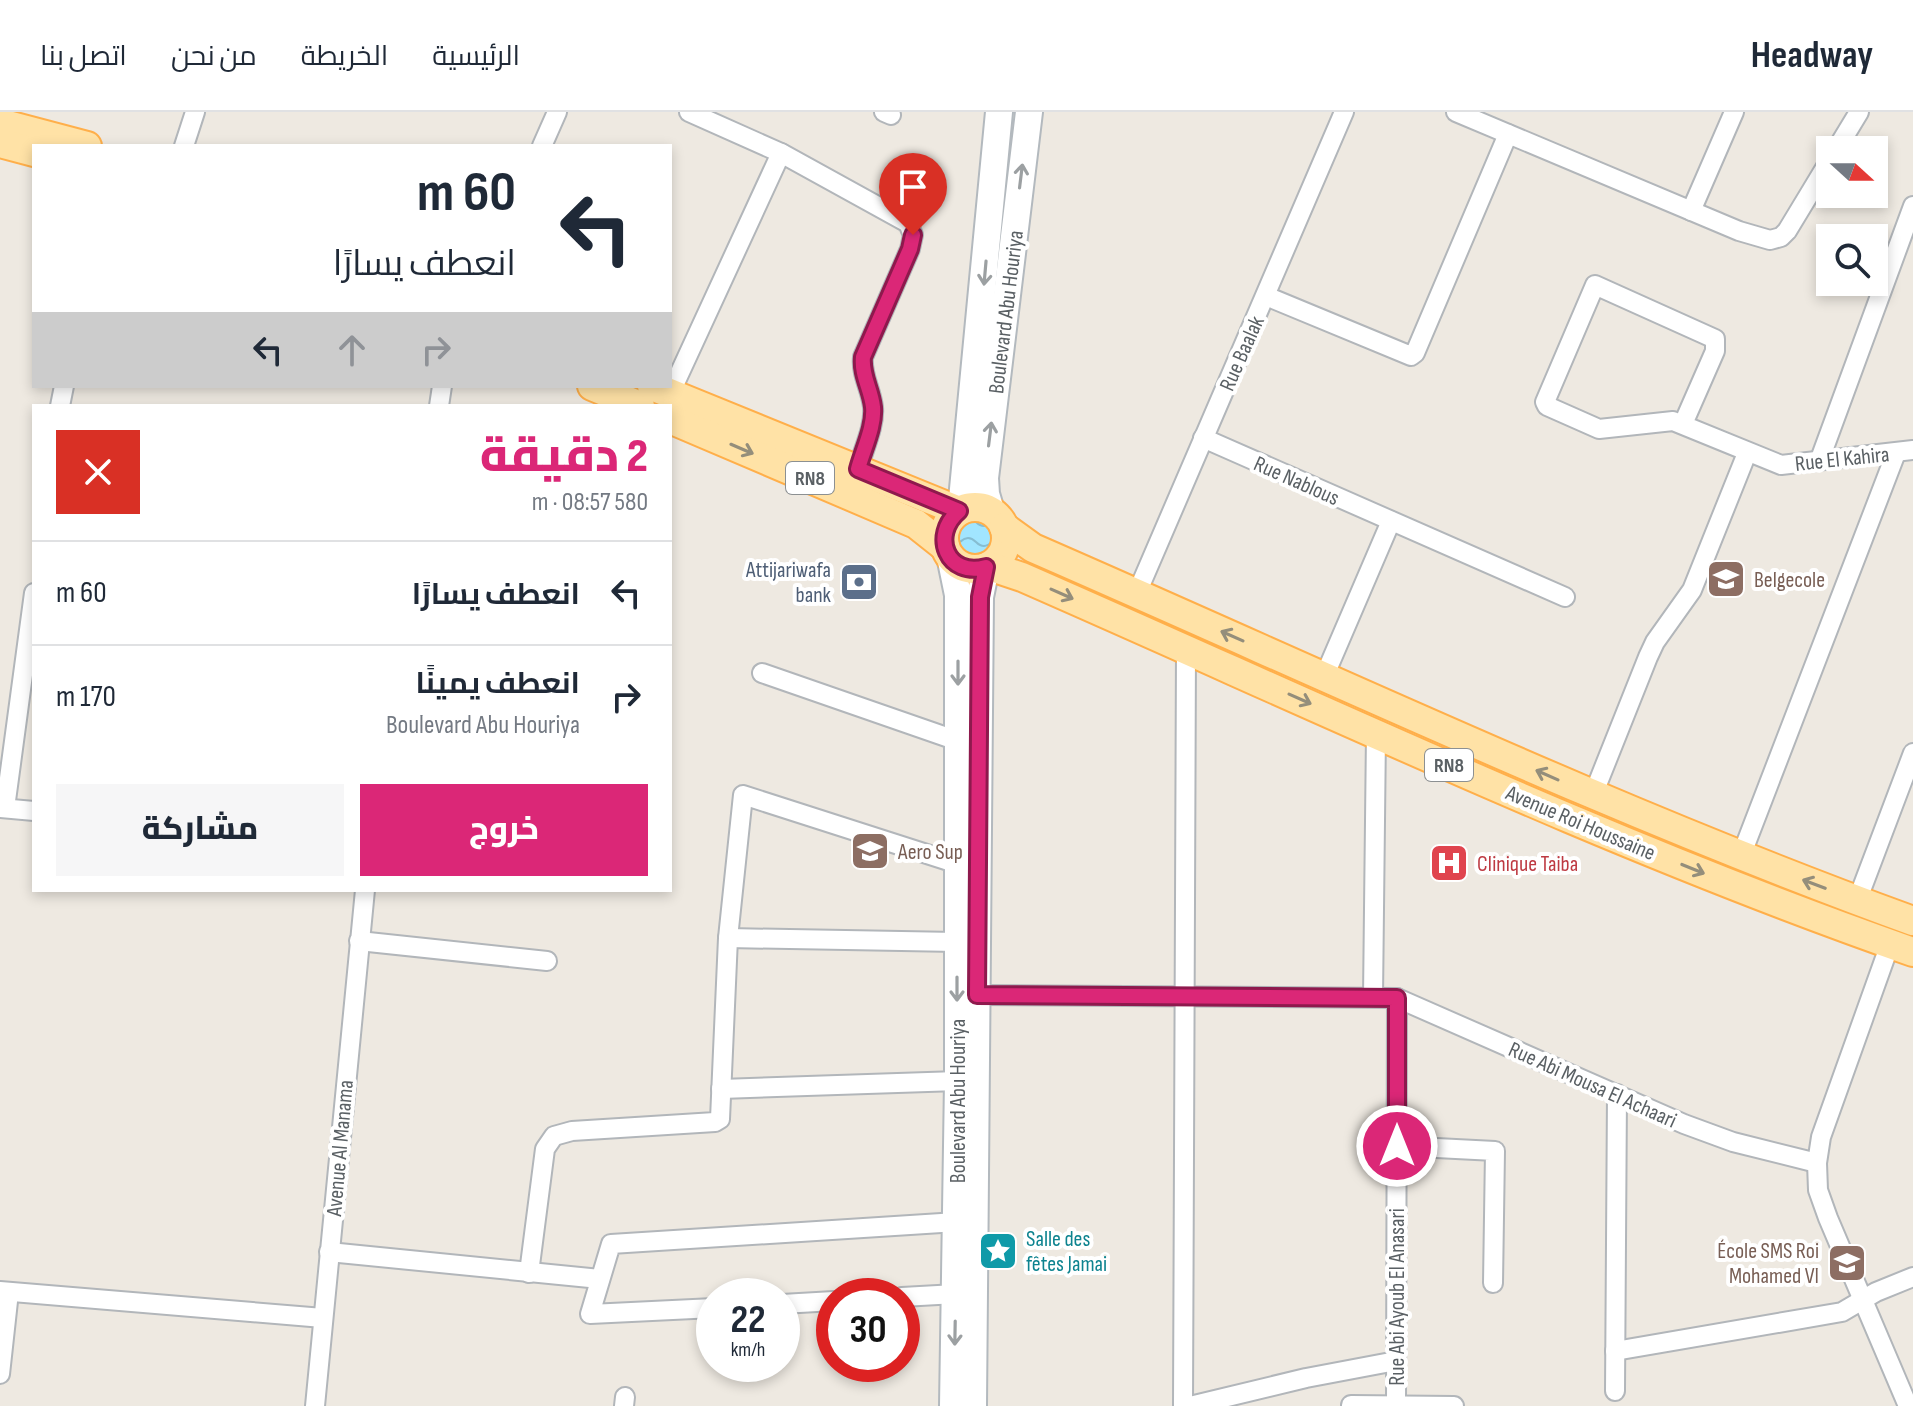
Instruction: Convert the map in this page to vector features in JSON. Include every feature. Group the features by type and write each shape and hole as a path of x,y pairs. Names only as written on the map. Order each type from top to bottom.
{"main road":[{"name":"Boulevard Abu Houriya","path":"960,510 999,112"},
{"name":"Boulevard Abu Houriya","path":"997,519 986,494 985,478 1029,112"},
{"path":"0,123 79,144"},
{"path":"0,143 32,151"},
{"path":"597,388 635,404"},
{"name":"RN8","path":"664,400 858,469 960,510 976,507 997,519"},
{"name":"RN8","path":"664,400 916,524 966,568 988,566"},
{"path":"947,552 946,527 960,510"},
{"path":"988,566 1006,545 997,519"},
{"name":"Avenue Roi Houssaine","path":"997,519 1033,548 1324,677 1593,795 1741,856 1913,921"},
{"name":"Boulevard Abu Houriya","path":"947,552 958,595 958,1081 953,1406"},
{"name":"Boulevard Abu Houriya","path":"973,1406 980,597 988,566"},
{"name":"Avenue Roi Houssaine","path":"988,566 1022,577 1622,841 1732,886 1901,948"}],"street":[{"path":"185,144 195,112"},
{"path":"543,144 557,112"},
{"path":"689,112 781,153 908,223 913,235 910,249 863,357 862,370 870,393 873,416 858,469"},
{"name":"Rue Baalak","path":"1137,593 1344,112"},
{"path":"1456,112 1739,231 1770,240 1787,231 1816,183"},
{"path":"1691,211 1734,112"},
{"path":"1844,136 1859,112"},
{"path":"1266,296 1411,356 1415,353 1508,134"},
{"path":"672,383 781,153"},
{"path":"1820,459 1913,206"},
{"path":"1595,285 1715,339 1715,351 1683,424 1673,421 1599,429 1545,405 1595,285"},
{"name":"Rue El Kahira","path":"1683,424 1781,465 1904,451"},
{"name":"Rue Nablous","path":"1203,438 1565,597"},
{"path":"1741,856 1904,451"},
{"path":"1593,795 1648,657 1692,590 1747,453"},
{"path":"1324,677 1391,521"},
{"path":"32,606 2,808 32,811"},
{"path":"1183,1406 1186,649"},
{"path":"762,673 958,741"},
{"path":"1373,997 1376,733"},
{"path":"1857,901 1913,753"},
{"path":"529,1273 545,1149 554,1136 583,1130 715,1122 721,1115 728,938 743,795 958,864"},
{"name":"Avenue Al Manama","path":"315,1406 365,892"},
{"path":"728,938 957,942"},
{"path":"359,941 547,961"},
{"path":"1901,948 1828,1112 1817,1163 1818,1190 1828,1218 1908,1406"},
{"name":"Rue Abi Mousa El Achaari","path":"977,995 1397,998 1733,1142 1817,1163"},
{"name":"Rue Abi Ayoub El Anasari","path":"1396,1404 1397,998"},
{"path":"721,1089 958,1081"},
{"path":"1615,1391 1617,1094"},
{"path":"1397,1146 1495,1151 1493,1283"},
{"path":"696,1309 590,1314 611,1244 957,1222"},
{"path":"329,1252 600,1279"},
{"path":"1615,1351 1842,1312 1913,1277"},
{"path":"0,1374 4,1291 323,1318"},
{"path":"920,1296 956,1294"},
{"path":"1190,1406 1306,1378 1396,1361"},
{"path":"1349,1370 1351,1405 1454,1406"}],"water":[{"path":"975,517 990,523 996,538 990,553 975,559 960,553 954,538 960,523"}],"place":[{"name":"Belgecole","path":"1726,579"},
{"name":"Attijariwafa bank","path":"859,582"},
{"name":"Aero Sup","path":"870,851"},
{"name":"Clinique Taiba","path":"1449,863"},
{"name":"Salle des fêtes Jamai","path":"998,1251"},
{"name":"École SMS Roi Mohamed VI","path":"1847,1263"}],"route":[{"path":"913,235 910,249 863,357 862,370 873,404 873,416 858,469 959,511 946,527 947,552 966,568 986,567 980,597 977,995 1397,998 1397,1146"}]}
